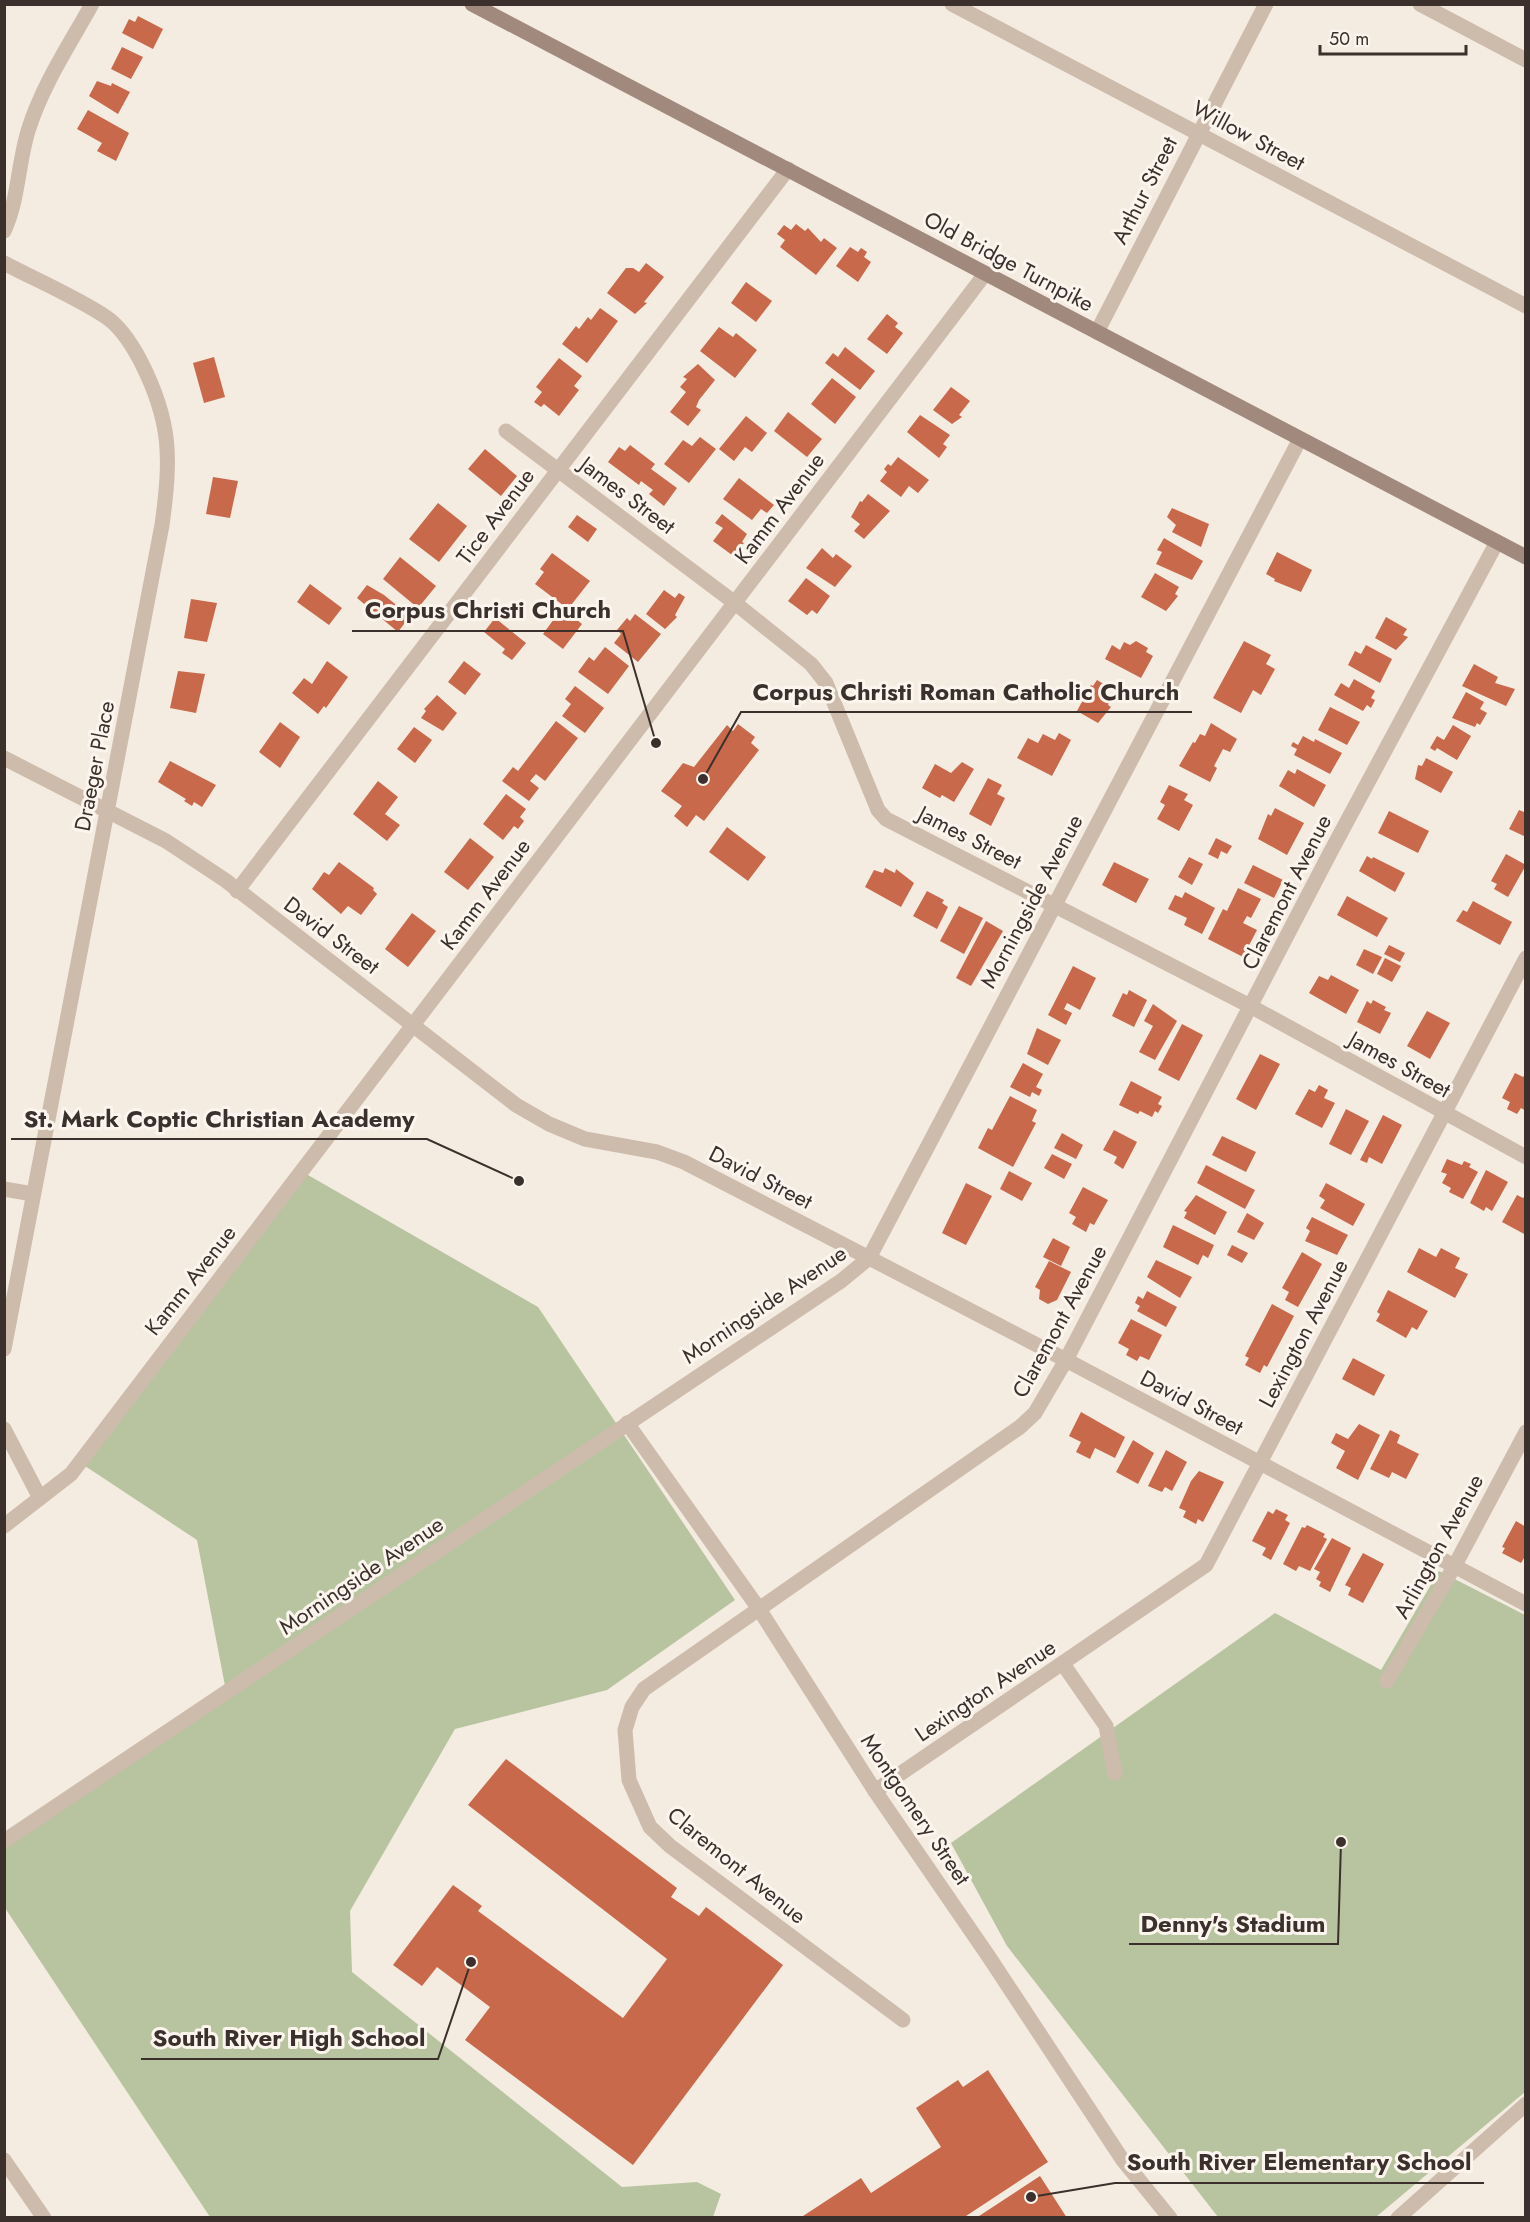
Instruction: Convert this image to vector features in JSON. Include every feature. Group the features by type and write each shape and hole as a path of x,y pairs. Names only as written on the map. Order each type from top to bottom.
{"street":[{"path":"4,231 13,201 22,150 38,102 92,4"},
{"name":"Old Bridge Turnpike","path":"472,4 1526,557"},
{"name":"Willow Street","path":"952,4 1526,306"},
{"name":"Arthur Street","path":"1097,332 1266,4"},
{"path":"1420,4 1526,60"},
{"name":"Tice Avenue","path":"237,891 788,169"},
{"name":"Draeger Place","path":"4,262 107,318 135,351 163,412 169,468 162,525 109,812 4,1349"},
{"name":"Kamm Avenue","path":"4,1526 71,1474 985,274"},
{"name":"James Street","path":"506,431 735,603 811,664 826,683 878,810 886,819 1252,1007 1526,1157"},
{"name":"Morningside Avenue","path":"4,1841 841,1281 869,1258 1300,439"},
{"name":"Claremont Avenue","path":"903,2020 670,1846 650,1827 629,1780 625,1730 632,1707 644,1689 1020,1427 1035,1413 1066,1360 1252,1007 1330,853 1497,542"},
{"name":"David Street","path":"4,758 166,841 237,891 516,1105 549,1124 585,1138 657,1152 684,1162 1066,1360 1526,1604"},
{"name":"Lexington Avenue","path":"875,1791 1206,1565 1526,958"},
{"path":"4,1189 33,1194"},
{"name":"Montgomery Street","path":"627,1423 759,1609 875,1791 990,1957 1122,2159 1170,2217"},
{"path":"4,1429 40,1498"},
{"name":"Arlington Avenue","path":"1387,1681 1454,1567 1526,1432"},
{"path":"1064,1664 1106,1726 1115,1773"},
{"path":"1398,2217 1526,2104"},
{"path":"4,2160 44,2217"}],"green space":[{"path":"301,1171 538,1307 735,1600 607,1690 455,1729 350,1911 352,1972 622,2187 697,2182 721,2194 713,2217 210,2217 5,1908 4,1842 226,1691 197,1540 79,1462"},
{"path":"1439,1571 1525,1615 1525,2092 1376,2217 1218,2217 1007,1946 951,1843 1275,1613 1381,1670"}],"building":[{"path":"138,16 163,29 153,49 122,33 129,19 135,22"},
{"path":"122,47 143,57 131,79 111,69"},
{"path":"97,81 111,86 112,83 130,92 118,114 89,96"},
{"path":"88,110 129,133 116,161 97,151 102,143 77,129"},
{"path":"796,224 805,231 808,228 821,242 824,238 837,248 816,275 780,247 785,240 777,234 784,225 791,230"},
{"path":"850,247 858,252 861,248 867,252 864,257 871,262 858,282 836,266"},
{"path":"646,263 664,277 644,302 647,303 635,314 607,293 626,268 633,268 639,272"},
{"path":"746,282 772,301 756,322 731,303"},
{"path":"600,308 618,321 587,363 562,344 576,326 579,329 588,317 591,320"},
{"path":"887,314 898,323 895,327 903,333 887,354 867,339"},
{"path":"719,327 733,337 736,333 757,350 735,378 700,351"},
{"path":"845,347 875,371 860,390 825,363 833,353 838,357"},
{"path":"214,357 225,397 204,403 193,363"},
{"path":"559,358 582,376 574,386 579,390 559,416 544,404 541,407 534,402 542,392 536,387"},
{"path":"698,364 715,380 699,400 696,407 701,410 688,426 670,412 686,392 680,387 687,379 683,377"},
{"path":"832,378 856,397 835,424 811,404"},
{"path":"951,387 970,401 959,415 962,417 952,424 933,410"},
{"path":"788,412 822,439 807,457 774,431"},
{"path":"920,415 950,435 943,444 947,447 939,458 907,432"},
{"path":"746,416 767,433 752,452 745,447 734,461 719,449"},
{"path":"700,437 716,449 689,483 664,464 683,440 692,446"},
{"path":"630,445 655,464 651,469 677,488 664,506 649,494 653,490 641,481 639,485 608,462 619,447 625,451"},
{"path":"485,449 517,476 501,496 468,469"},
{"path":"898,457 929,480 918,493 909,486 901,497 880,481 887,472 884,469 888,464 891,466"},
{"path":"213,477 238,481 230,518 206,514"},
{"path":"739,478 774,505 767,513 761,509 752,520 723,499"},
{"path":"868,494 890,511 864,539 854,531 860,524 851,517 860,501 862,502"},
{"path":"438,503 467,526 439,562 409,539"},
{"path":"1172,508 1209,524 1201,547 1172,532 1176,525 1167,517"},
{"path":"722,514 747,534 742,542 744,543 732,555 713,541 723,528 715,523"},
{"path":"577,515 597,529 588,542 568,527"},
{"path":"1164,538 1203,561 1192,580 1156,564 1162,552 1157,550"},
{"path":"822,548 833,558 836,554 852,566 835,587 806,568"},
{"path":"1277,552 1312,570 1301,592 1274,581 1275,579 1266,574"},
{"path":"552,553 590,581 568,609 535,584 544,572 540,569"},
{"path":"400,557 436,586 418,608 383,579"},
{"path":"1155,573 1179,587 1175,594 1178,596 1166,611 1141,597"},
{"path":"806,578 830,596 817,614 812,610 807,615 788,601"},
{"path":"310,584 342,608 329,625 297,602"},
{"path":"367,585 384,595 410,616 398,632 357,598"},
{"path":"664,590 675,598 679,593 685,597 675,615 677,617 665,629 646,614"},
{"path":"191,599 217,603 207,642 184,638"},
{"path":"562,608 582,624 563,649 543,634"},
{"path":"635,614 661,634 638,662 614,643 621,634 617,630 627,618 630,621"},
{"path":"1386,617 1407,629 1403,635 1408,637 1396,650 1375,638"},
{"path":"495,618 526,643 512,660 502,653 505,649 484,632"},
{"path":"1136,641 1148,648 1146,652 1153,656 1141,678 1105,659 1112,645 1120,650 1124,642 1130,645"},
{"path":"1244,641 1271,655 1266,664 1275,669 1261,695 1253,690 1241,713 1213,698"},
{"path":"1366,645 1392,659 1380,683 1348,665 1355,651 1361,654"},
{"path":"605,647 629,666 608,694 578,672 589,657 594,661"},
{"path":"327,661 348,677 326,708 324,706 318,714 292,693 304,678 312,684"},
{"path":"464,661 481,674 465,695 448,682"},
{"path":"1474,664 1498,677 1495,683 1515,689 1506,706 1462,686"},
{"path":"178,671 205,674 196,713 170,708"},
{"path":"1354,679 1375,691 1371,698 1375,700 1371,708 1367,705 1363,711 1334,695 1341,683 1349,688"},
{"path":"1097,680 1107,686 1104,692 1112,697 1108,705 1111,707 1098,723 1077,711 1091,685 1093,686"},
{"path":"575,686 604,708 585,733 562,716 571,704 565,699"},
{"path":"1466,692 1484,702 1480,709 1487,713 1480,725 1477,723 1475,727 1452,718"},
{"path":"437,695 457,713 443,731 421,718 426,711 424,709"},
{"path":"1330,707 1360,722 1347,745 1318,730"},
{"path":"556,721 578,738 545,781 536,774 530,781 539,788 529,801 502,781 513,767 518,771"},
{"path":"280,722 300,737 280,768 259,752"},
{"path":"1211,723 1237,739 1230,752 1223,749 1214,766 1217,768 1210,782 1179,766 1193,742 1195,743 1200,734 1205,736"},
{"path":"738,724 755,737 751,743 759,750 704,821 696,815 687,827 674,816 682,806 661,791 683,763 694,767 727,725 733,731"},
{"path":"1453,725 1471,736 1457,760 1437,748 1435,751 1430,748 1437,736 1444,740"},
{"path":"414,727 432,740 415,763 397,749"},
{"path":"1059,733 1071,740 1052,776 1017,758 1028,738 1038,743 1043,734 1055,740"},
{"path":"1303,736 1314,742 1315,739 1342,753 1330,774 1294,755 1297,749 1291,746 1293,742 1298,745"},
{"path":"1426,758 1453,772 1441,793 1415,779 1418,765 1422,766"},
{"path":"170,761 216,785 202,807 194,802 192,806 184,801 186,799 158,782"},
{"path":"962,762 974,769 954,802 942,795 940,798 922,788 935,764 951,773"},
{"path":"1297,769 1326,785 1314,807 1279,786 1288,770 1295,774"},
{"path":"988,778 1002,785 997,794 1005,798 991,826 969,814"},
{"path":"378,781 398,797 385,814 400,825 387,841 353,814"},
{"path":"1169,785 1188,794 1184,800 1193,805 1179,831 1157,819 1165,805 1160,802"},
{"path":"506,794 526,809 520,817 524,821 518,829 514,826 503,840 483,824"},
{"path":"1275,808 1304,823 1287,855 1258,839 1268,814 1271,816"},
{"path":"1526,809 1526,837 1509,829 1519,810 1524,812"},
{"path":"1389,811 1429,831 1418,853 1378,833"},
{"path":"727,827 766,857 748,881 709,852"},
{"path":"470,838 494,857 468,890 444,872"},
{"path":"1216,838 1232,846 1227,854 1221,851 1218,859 1208,854"},
{"path":"1506,854 1526,865 1508,897 1494,889 1497,884 1491,881"},
{"path":"1367,856 1405,873 1395,892 1359,871"},
{"path":"1189,857 1203,864 1192,885 1178,877"},
{"path":"339,862 374,888 377,894 361,915 348,906 341,914 312,889 324,872 329,875"},
{"path":"1114,862 1149,879 1136,903 1102,885"},
{"path":"1253,865 1283,880 1274,898 1244,883"},
{"path":"885,868 895,873 896,869 914,883 901,907 865,887 874,870 883,873"},
{"path":"1238,888 1261,899 1251,918 1247,916 1243,923 1257,930 1243,957 1208,939 1223,909 1227,911"},
{"path":"927,891 944,900 942,903 948,907 937,929 913,916"},
{"path":"1185,892 1215,908 1202,934 1184,925 1187,918 1168,909 1175,895 1182,898"},
{"path":"1347,896 1388,918 1377,937 1337,915"},
{"path":"1473,901 1512,922 1500,945 1456,921 1463,910 1467,912"},
{"path":"959,906 983,918 964,954 940,941"},
{"path":"412,913 436,931 408,967 385,949"},
{"path":"986,921 1003,931 971,986 956,978"},
{"path":"1389,945 1405,953 1400,962 1384,954"},
{"path":"1364,949 1382,957 1373,974 1356,965"},
{"path":"1385,958 1401,966 1392,982 1377,974"},
{"path":"1073,966 1096,978 1080,1010 1067,1003 1064,1009 1072,1013 1066,1025 1048,1015"},
{"path":"1331,975 1359,990 1346,1014 1309,993 1319,976 1328,980"},
{"path":"1129,990 1147,1000 1134,1027 1112,1016 1123,993 1127,995"},
{"path":"1373,1000 1386,1007 1384,1010 1391,1013 1380,1034 1357,1022 1367,1001 1371,1004"},
{"path":"1153,1004 1177,1021 1155,1060 1139,1052 1153,1026 1144,1021"},
{"path":"1427,1011 1450,1023 1430,1059 1407,1046"},
{"path":"1182,1024 1203,1035 1179,1081 1158,1070"},
{"path":"1037,1028 1061,1040 1048,1065 1027,1054"},
{"path":"1260,1054 1280,1064 1256,1110 1236,1099"},
{"path":"1023,1063 1043,1074 1036,1087 1042,1090 1039,1096 1032,1092 1030,1097 1010,1087"},
{"path":"1515,1073 1523,1077 1526,1073 1526,1111 1521,1108 1517,1114 1507,1109 1510,1102 1502,1098"},
{"path":"1131,1081 1162,1097 1158,1104 1162,1106 1158,1113 1155,1111 1152,1117 1140,1111 1138,1114 1119,1105"},
{"path":"1319,1085 1328,1090 1324,1098 1335,1103 1322,1128 1295,1114 1309,1089 1315,1092"},
{"path":"1010,1096 1037,1110 1032,1121 1036,1123 1013,1167 978,1148 988,1128 992,1130"},
{"path":"1346,1109 1369,1121 1351,1155 1329,1144"},
{"path":"1383,1115 1402,1125 1382,1164 1369,1157 1367,1163 1360,1160"},
{"path":"1114,1130 1137,1142 1123,1169 1114,1163 1117,1157 1103,1150"},
{"path":"1062,1133 1083,1145 1076,1159 1054,1148"},
{"path":"1222,1136 1256,1152 1246,1172 1212,1155"},
{"path":"1052,1154 1072,1164 1064,1179 1044,1168"},
{"path":"1447,1159 1462,1165 1464,1161 1471,1164 1469,1167 1478,1172 1463,1199 1449,1192 1451,1188 1442,1183 1447,1174 1441,1172"},
{"path":"1206,1165 1255,1190 1245,1209 1197,1183"},
{"path":"1486,1170 1508,1182 1492,1211 1486,1207 1484,1211 1470,1203"},
{"path":"1009,1171 1032,1183 1022,1201 1000,1189"},
{"path":"966,1183 992,1196 966,1245 942,1233"},
{"path":"1326,1183 1365,1204 1353,1226 1320,1208 1325,1200 1319,1196"},
{"path":"1083,1187 1108,1200 1094,1225 1090,1223 1086,1232 1072,1224 1076,1217 1069,1213"},
{"path":"1196,1195 1227,1212 1215,1235 1184,1218 1187,1212 1184,1211"},
{"path":"1517,1195 1523,1198 1526,1195 1526,1235 1502,1222"},
{"path":"1247,1213 1264,1223 1254,1240 1237,1232"},
{"path":"1312,1217 1348,1235 1337,1255 1305,1241 1310,1231 1306,1228"},
{"path":"1173,1225 1214,1245 1208,1258 1203,1255 1198,1265 1163,1247"},
{"path":"1053,1238 1070,1247 1061,1266 1043,1257"},
{"path":"1232,1245 1248,1253 1242,1263 1227,1255"},
{"path":"1419,1248 1436,1257 1441,1248 1460,1258 1455,1268 1468,1274 1455,1298 1407,1272"},
{"path":"1302,1252 1322,1264 1298,1307 1285,1300 1289,1292 1282,1288"},
{"path":"1156,1260 1192,1277 1180,1298 1147,1277"},
{"path":"1049,1261 1071,1272 1057,1300 1048,1304 1039,1299 1040,1290 1035,1287"},
{"path":"1388,1290 1428,1311 1417,1330 1412,1327 1406,1338 1376,1321 1380,1314 1377,1312"},
{"path":"1147,1291 1177,1307 1166,1327 1137,1311 1140,1306 1135,1303 1138,1296 1143,1299"},
{"path":"1272,1304 1294,1316 1267,1367 1264,1365 1260,1373 1245,1365 1249,1358 1245,1356"},
{"path":"1131,1319 1162,1335 1149,1360 1140,1356 1137,1361 1126,1355 1129,1349 1118,1343"},
{"path":"1353,1358 1385,1375 1374,1396 1342,1379"},
{"path":"1081,1412 1125,1437 1115,1458 1095,1448 1090,1459 1076,1452 1081,1442 1069,1436"},
{"path":"1359,1424 1380,1435 1358,1480 1336,1468 1345,1451 1331,1443 1336,1433 1348,1439"},
{"path":"1390,1430 1400,1435 1397,1443 1419,1454 1406,1479 1392,1472 1389,1478 1370,1469"},
{"path":"1133,1440 1154,1453 1138,1484 1116,1472"},
{"path":"1166,1450 1187,1462 1172,1491 1165,1487 1162,1492 1148,1486"},
{"path":"1199,1471 1224,1482 1203,1522 1198,1519 1196,1524 1183,1517 1186,1511 1179,1508 1191,1481"},
{"path":"1276,1509 1288,1515 1285,1520 1290,1523 1271,1560 1262,1555 1266,1548 1252,1541 1268,1511 1273,1514"},
{"path":"1516,1521 1526,1527 1526,1555 1521,1563 1502,1553 1505,1548 1502,1547"},
{"path":"1307,1525 1325,1534 1323,1537 1327,1539 1310,1571 1299,1566 1296,1571 1283,1564 1302,1527 1305,1528"},
{"path":"1332,1538 1351,1548 1330,1592 1319,1586 1321,1582 1316,1579 1320,1572 1314,1569"},
{"path":"1363,1553 1384,1564 1363,1603 1348,1595 1351,1588 1345,1585"},
{"path":"506,1759 677,1888 671,1897 699,1916 706,1907 783,1965 633,2165 465,2040 490,2007 437,1967 422,1986 393,1965 453,1885 482,1906 478,1911 623,2018 667,1959 468,1805"},
{"path":"988,2070 1048,2162 963,2218 800,2218 861,2178 871,2193 941,2147 916,2108 958,2080 963,2087"},
{"path":"1040,2176 1067,2218 976,2218"}],"place":[{"name":"Corpus Christi Church","path":"656,743"},
{"name":"Corpus Christi Roman Catholic Church","path":"703,779"},
{"name":"St. Mark Coptic Christian Academy","path":"519,1181"},
{"name":"Denny's Stadium","path":"1341,1842"},
{"name":"South River High School","path":"471,1962"},
{"name":"South River Elementary School","path":"1031,2197"}]}
